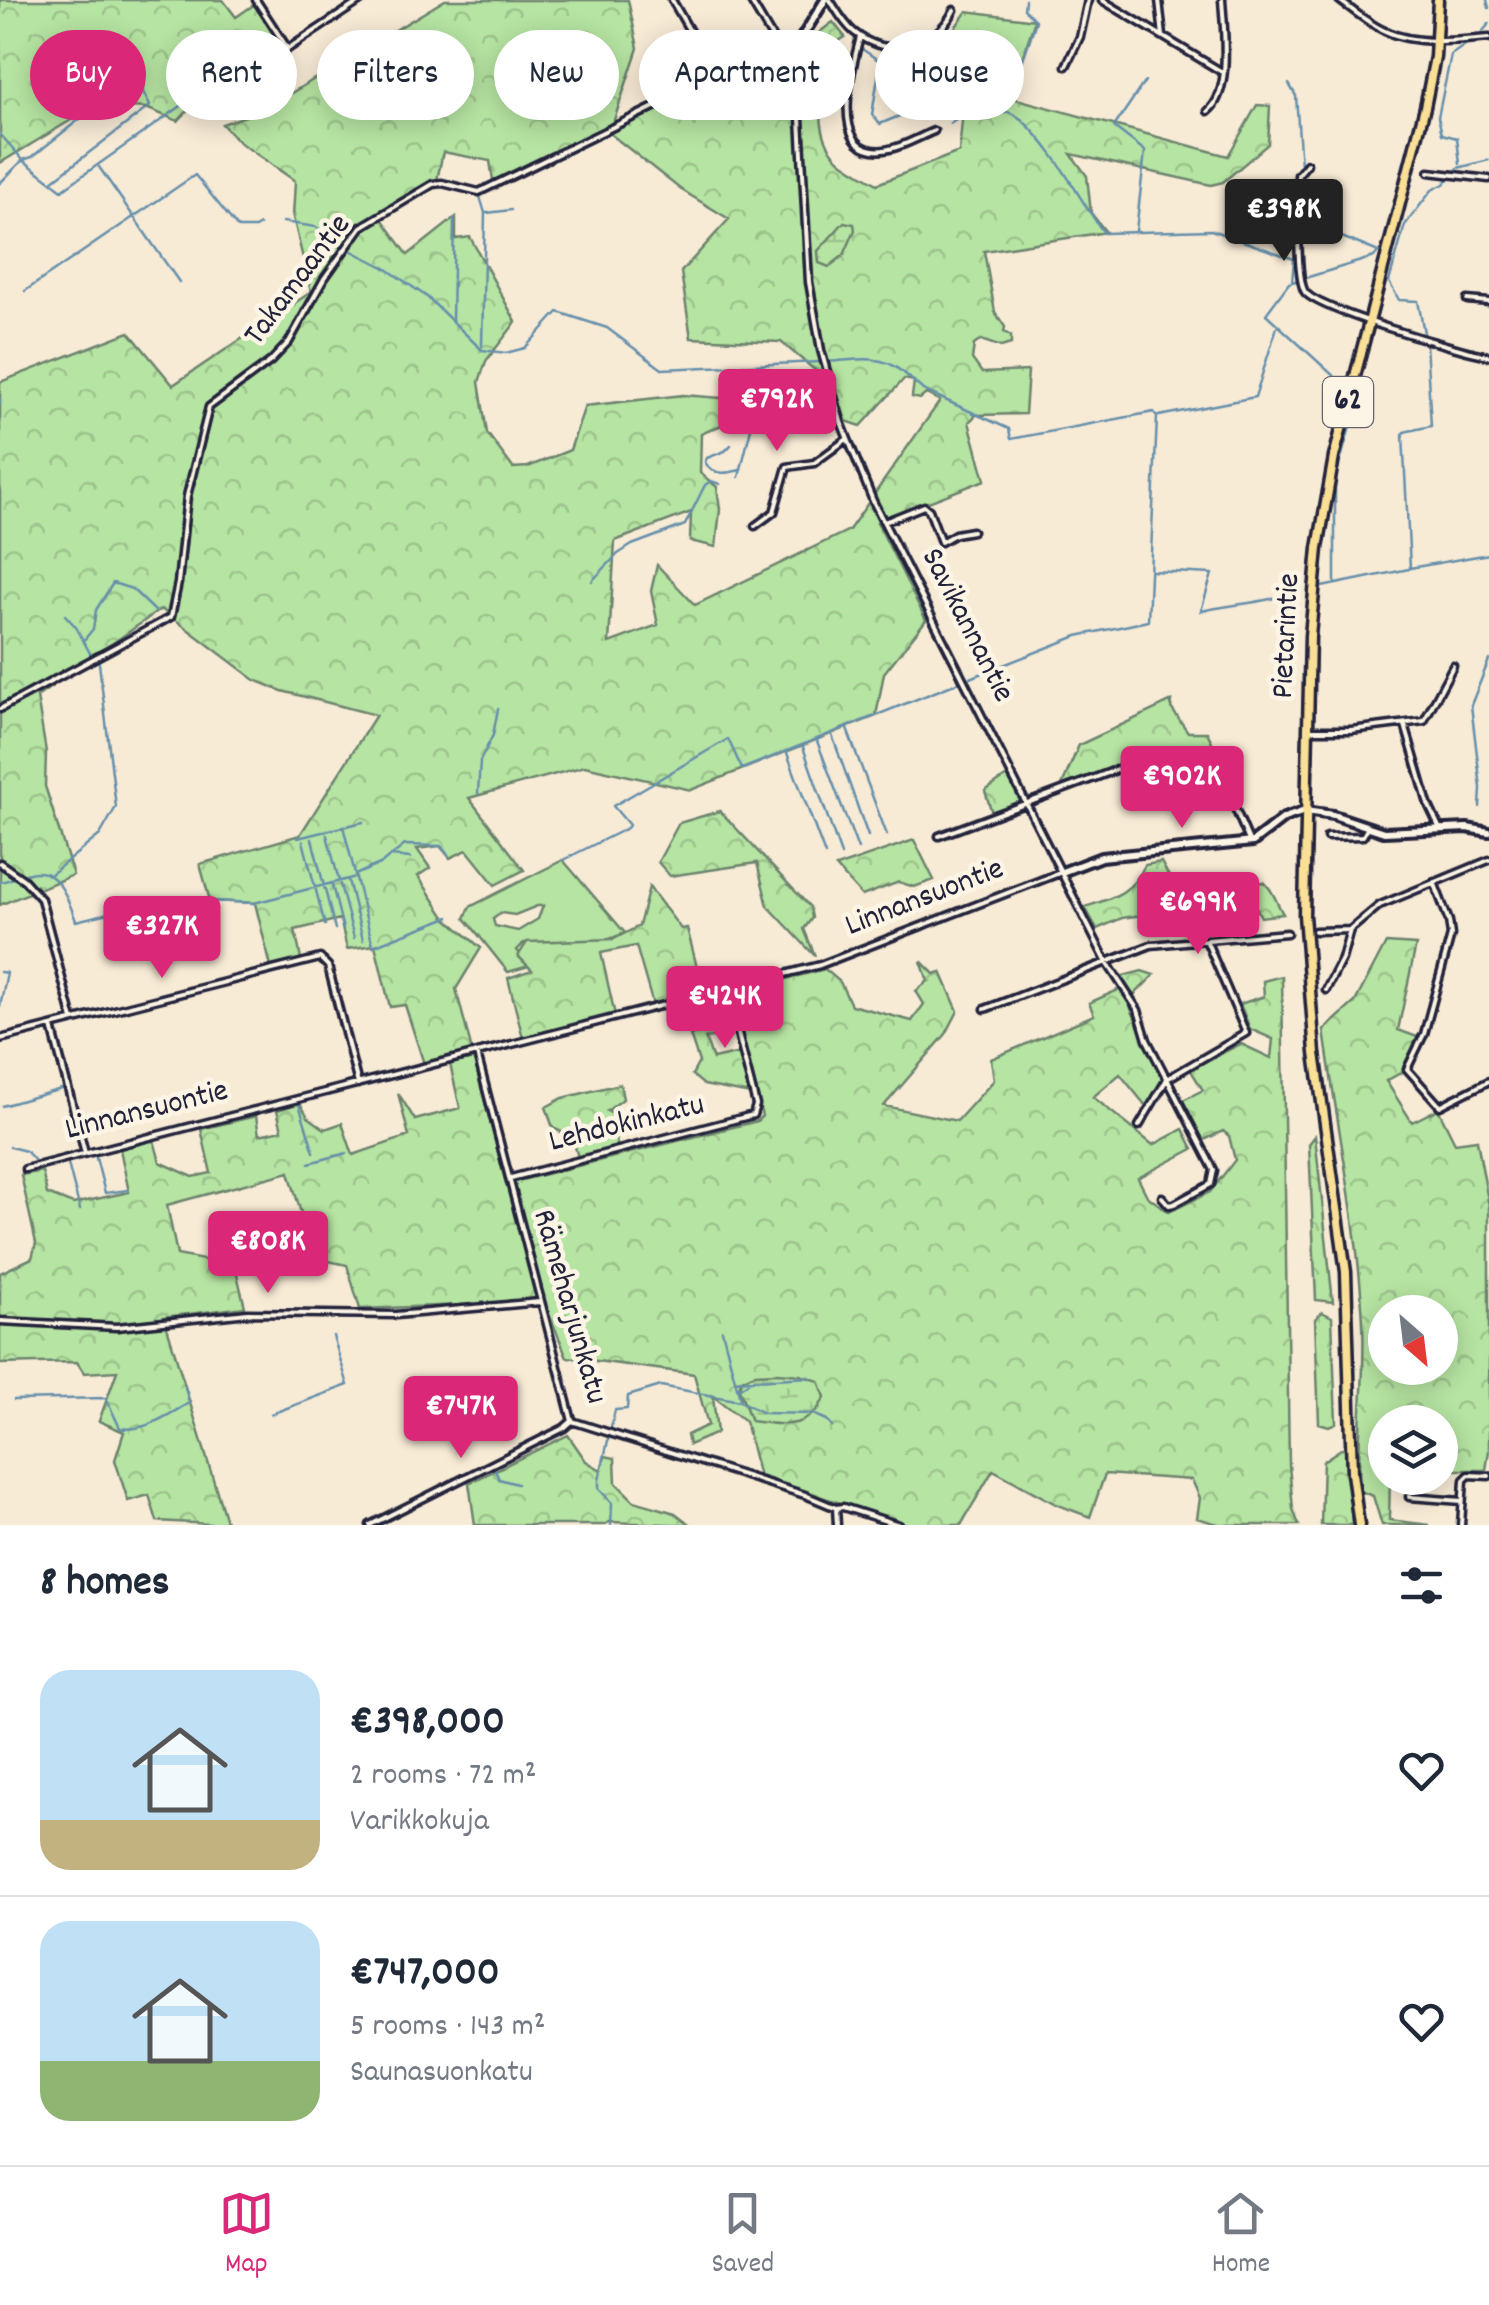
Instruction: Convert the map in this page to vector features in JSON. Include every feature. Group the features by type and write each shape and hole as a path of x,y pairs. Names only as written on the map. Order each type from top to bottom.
{"main road":[{"name":"Pietarintie","path":"1359,1525 1352,1473 1346,1272 1315,1053 1303,886 1310,636 1321,525 1334,457 1426,107 1438,0"}],"street":[{"path":"267,0 258,3 276,30"},
{"path":"297,42 362,0"},
{"path":"672,0 689,30"},
{"path":"750,0 767,30"},
{"path":"828,0 860,36 895,49 907,49 939,33 954,10"},
{"name":"Savikannantie","path":"808,30 828,0"},
{"path":"1066,66 1080,37 1088,0"},
{"path":"1102,0 1222,72"},
{"path":"1159,0 1163,36"},
{"path":"1208,112 1221,96 1222,0"},
{"path":"1339,0 1390,34 1436,40 1489,38"},
{"path":"860,36 846,123 851,135 871,150 886,150 934,130"},
{"name":"Takamaantie","path":"0,709 171,617 187,496 209,407 272,360 289,342 324,279 361,227 433,184 478,192 639,114"},
{"name":"Savikannantie","path":"800,120 809,282 825,370 847,439 884,522 1106,962 1138,1010 1144,1032 1215,1174 1210,1184 1174,1204 1169,1205 1162,1197"},
{"path":"1307,164 1298,175 1302,284 1313,299 1447,347 1489,356"},
{"path":"1429,172 1489,179"},
{"path":"1467,300 1489,302"},
{"path":"755,526 772,516 787,467 814,463 847,439"},
{"path":"884,522 924,506 942,542 955,534 972,531"},
{"path":"1308,730 1351,730 1427,718 1453,666"},
{"path":"1404,724 1428,804 1440,830"},
{"path":"939,836 1158,756 1207,750 1250,843"},
{"path":"1305,812 1333,815 1394,833 1474,828 1489,832"},
{"name":"Linnansuontie","path":"25,1168 727,990 860,952 1101,858 1250,843 1284,818 1305,812"},
{"path":"1326,838 1363,836 1367,828"},
{"path":"1326,990 1342,959 1350,930 1373,908 1489,860"},
{"path":"0,863 24,880 40,899 73,1021"},
{"path":"1434,882 1449,921 1450,935 1424,1034 1407,1068 1440,1106 1489,1081"},
{"path":"1315,931 1350,930"},
{"path":"985,1009 1152,945 1287,933"},
{"path":"1139,1126 1167,1079 1246,1033 1206,940"},
{"path":"0,1038 324,959 358,1084"},
{"name":"Lehdokinkatu","path":"509,1178 756,1112 727,990"},
{"path":"52,1026 85,1153"},
{"name":"Rämeharjunkatu","path":"478,1054 572,1421 899,1525"},
{"path":"0,1321 117,1328 248,1314 396,1316 540,1302"},
{"path":"370,1525 572,1421"},
{"path":"1461,1525 1464,1480 1469,1475 1489,1476"},
{"path":"1409,1496 1462,1501"},
{"path":"836,1508 836,1525"}],"green space":[{"path":"0,0 223,0 236,17 255,4 272,30 166,30 166,116 146,108 146,30 30,30 30,120 71,120 0,163"},
{"path":"445,0 628,0 638,48 619,105 619,30 494,30 494,120 614,120 610,132 639,119 822,120 831,151 877,184 959,152 962,120 1024,120 1024,101 1228,156 1257,105 1270,106 1268,144 1223,182 1211,185 1071,154 1087,176 1091,213 1106,232 984,251 995,312 1004,332 1011,336 1011,344 1001,347 981,340 974,345 972,359 982,373 1028,371 1025,414 976,415 969,422 985,480 877,522 926,620 884,673 876,716 691,790 585,766 469,798 524,870 495,885 467,850 450,858 440,846 417,849 430,868 418,876 445,917 481,948 456,989 472,1051 424,1064 405,1005 390,1007 375,945 347,949 340,919 295,930 301,959 271,967 255,903 210,901 200,864 300,835 376,715 282,691 255,680 161,609 37,697 46,752 45,786 73,875 0,905 0,382 129,332 173,385 311,292 293,217 295,181 239,142 222,124 234,120 297,120 297,89 317,77 317,120 474,120 474,30 395,30","holes":["609,133 680,189 729,219 681,272 691,338 781,342 835,387 846,421 861,426 904,379 914,381 912,397 920,399 926,394 940,401 849,530 695,605 657,565 651,591 658,625 609,643 615,541 691,512 690,541 716,547 720,509 717,487 700,473 701,434 773,402 683,395 585,406 570,450 528,467 513,468 487,433 479,382 486,361 516,322 470,237 456,239 456,217 408,255 380,216 437,180 443,152 490,161 493,180 520,174"]},
{"path":"967,11 1035,20 1024,53 1024,30 952,30"},
{"path":"833,22 839,30 822,30"},
{"path":"844,222 854,224 855,230 844,255 829,267 819,263 818,251"},
{"path":"1172,701 1171,708 1188,732 1207,732 1212,748 1158,753 1062,785 1079,745"},
{"path":"1007,776 1022,802 992,813 985,791"},
{"path":"720,811 810,907 812,918 804,929 815,956 768,906 757,863 670,876 658,862 679,823"},
{"path":"914,840 934,880 914,887 899,882 862,896 836,867"},
{"path":"563,860 625,933 607,940 567,941 566,958 553,941 524,943 517,950 529,966 508,972 465,918 470,907","holes":["543,906 538,919 518,931 495,926 493,919 501,913 515,915"]},
{"path":"1161,862 1176,889 1264,882 1283,914 1261,917 1253,901 1192,900 1182,909 1122,918 1097,929 1085,907 1121,893 1145,865"},
{"path":"649,887 681,929 687,928 703,991 653,1005 636,946 601,953 615,1015 523,1038 508,978 532,970 518,956 527,942 614,939 639,926"},
{"path":"1386,943 1416,945 1398,1030 1420,1038 1404,1071 1386,1081 1412,1122 1438,1109 1455,1143 1477,1140 1489,1206 1486,1470 1458,1470 1458,1405 1368,1405 1368,1494 1360,1491 1364,1343 1360,1285 1324,1030 1355,1002"},
{"path":"921,961 934,974 941,972 958,1011 946,1034 884,1106 957,1121 994,1080 991,1059 1094,1015 1089,1003 1125,987 1119,977 1142,971 1154,975 1134,995 1131,1009 1164,1078 1146,1106 1120,1074 1093,1097 1153,1145 1183,1129 1193,1149 1138,1178 1147,1196 1169,1212 1210,1192 1235,1160 1229,1136 1223,1131 1202,1141 1181,1101 1203,1090 1190,1069 1241,1044 1271,1058 1273,1039 1250,1029 1240,1004 1264,996 1263,981 1282,976 1289,1465 1293,1509 1299,1525 1221,1525 1197,1518 1200,1498 1192,1480 1105,1474 1090,1517 1058,1505 993,1470 961,1525 909,1525 759,1477 745,1421 713,1396 717,1433 689,1445 687,1435 708,1425 694,1374 567,1357 544,1302 360,1309 347,1265 314,1258 289,1172 167,1205 177,1255 235,1266 245,1307 164,1317 227,1525 157,1521 149,1495 128,1501 115,1460 124,1432 99,1421 117,1371 84,1373 77,1362 0,1364 0,1273 32,1258 36,1243 21,1175 42,1171 47,1194 73,1204 129,1192 120,1149 154,1140 160,1162 193,1177 211,1173 201,1129 256,1116 259,1135 282,1130 277,1110 300,1103 308,1117 325,1129 342,1123 353,1155 409,1136 398,1093 415,1120 460,1108 450,1064 474,1059 506,1184 757,1121 762,1116 740,1033 705,1038 713,1059 740,1053 750,1094 704,1085 692,1075 699,1062 690,1035 702,1031 694,1003 825,969 840,982 851,1005 912,1021 924,1004 916,991 928,981"},
{"path":"620,1084 623,1099 607,1111 630,1124 612,1128 618,1147 578,1157 572,1137 553,1128 546,1107 563,1098"},
{"path":"1315,1136 1333,1302 1316,1300 1309,1144"},
{"path":"1322,1312 1332,1317 1336,1423 1329,1426 1319,1423 1315,1319"},
{"path":"777,1373 819,1381 825,1397 811,1416 784,1424 751,1421 739,1389 741,1380 755,1374"},
{"path":"568,1435 586,1461 601,1470 605,1456 615,1458 616,1483 634,1501 675,1513 691,1525 475,1525 469,1483"},
{"path":"1347,1445 1352,1525 1321,1525 1323,1461"},
{"path":"1390,1495 1389,1520 1430,1525 1382,1525 1373,1496"}],"waterway":[{"path":"1024,56 1036,21 1024,9 1025,0"},
{"path":"1487,0 1489,8"},
{"path":"1482,32 1489,24"},
{"path":"1460,164 1457,138 1442,134 1438,117 1451,55 1468,43"},
{"path":"862,49 881,62 1021,119 1055,159 1104,233 1211,230 1294,259 1292,282"},
{"path":"1136,231 1145,151 1114,127 1145,81"},
{"path":"1289,84 1296,96 1305,222 1376,251"},
{"path":"875,96 875,118"},
{"path":"146,98 150,106 146,109"},
{"path":"0,134 23,160 62,190 166,117"},
{"path":"0,183 23,160 79,120"},
{"path":"52,181 132,120"},
{"path":"876,120 880,124 890,120"},
{"path":"950,123 954,120"},
{"path":"1489,160 1458,168 1444,184 1432,190 1405,225 1389,282 1399,300 1418,301 1426,343 1431,426 1403,435 1410,568 1489,554"},
{"path":"99,167 179,282"},
{"path":"25,291 195,175 238,228 260,225"},
{"path":"478,190 485,213 482,346"},
{"path":"487,213 511,210"},
{"path":"452,320 454,219"},
{"path":"283,222 316,227 384,267 427,297 482,350 506,353 525,348 558,312 607,328 662,369 820,362"},
{"path":"1337,379 1266,314 1289,283 1374,257 1379,251"},
{"path":"1159,416 1255,397 1277,327"},
{"path":"827,362 876,360 902,372"},
{"path":"760,397 762,365"},
{"path":"904,373 923,390 1009,429 1011,439 1154,412 1157,417 1148,621 1077,636 968,679"},
{"path":"1335,583 1335,480 1363,381"},
{"path":"0,399 0,404"},
{"path":"739,477 755,412"},
{"path":"731,445 705,462 716,472 741,470"},
{"path":"592,581 632,545 685,525 705,485 711,481 720,484"},
{"path":"1317,588 1409,569"},
{"path":"1152,571 1212,574 1201,611 1301,590"},
{"path":"84,640 93,629 96,610 113,583 132,589 156,612"},
{"path":"65,615 92,657"},
{"path":"1480,807 1471,705 1489,660"},
{"path":"50,875 100,835 116,807 99,663"},
{"path":"563,860 627,828 629,825 613,806 728,739 742,769 962,681"},
{"path":"478,793 480,761 493,735 498,709"},
{"path":"847,729 887,835"},
{"path":"832,735 868,836"},
{"path":"817,741 858,849"},
{"path":"803,747 841,855"},
{"path":"787,753 825,855"},
{"path":"298,838 363,822"},
{"path":"343,826 373,946 449,917"},
{"path":"327,835 354,938"},
{"path":"312,839 335,929"},
{"path":"303,841 325,925"},
{"path":"355,875 382,863 405,845 441,846 449,856"},
{"path":"391,856 410,858"},
{"path":"0,882 30,873 46,874 63,890 76,921 166,899 254,903 356,877"},
{"path":"348,880 363,940"},
{"path":"332,885 343,929"},
{"path":"0,972 7,973 0,1006"},
{"path":"2,1106 65,1088"},
{"path":"298,1101 314,1152"},
{"path":"10,1147 26,1151 40,1162"},
{"path":"309,1163 347,1153"},
{"path":"85,1155 95,1154 105,1193 128,1190"},
{"path":"67,1160 80,1210"},
{"path":"42,1167 58,1162"},
{"path":"722,1330 740,1399"},
{"path":"271,1414 348,1385 333,1336"},
{"path":"735,1381 810,1377"},
{"path":"740,1388 754,1379"},
{"path":"611,1525 612,1503 599,1489 599,1480 615,1410 627,1409 628,1396 661,1386 740,1401 763,1413 813,1414 832,1427"},
{"path":"14,1400 106,1398 120,1428 129,1429 156,1422 189,1403 185,1387"},
{"path":"493,1466 499,1479 517,1484"}]}
